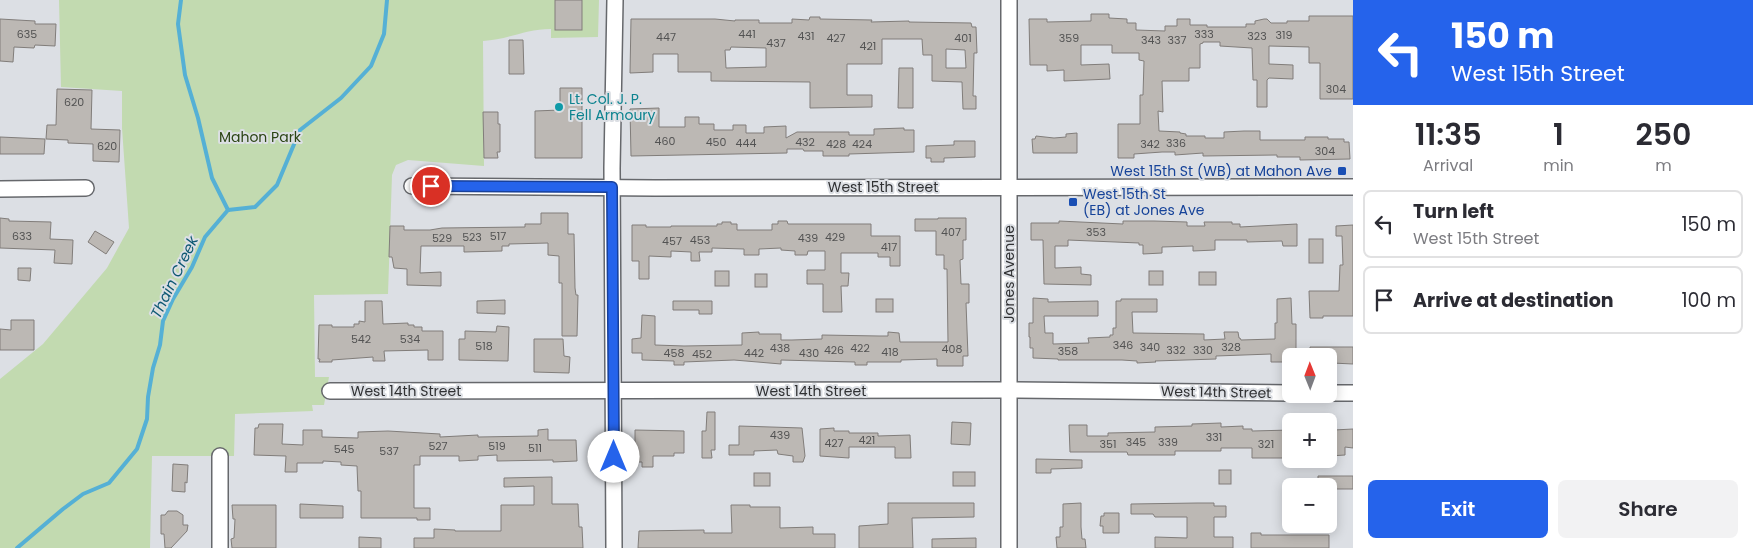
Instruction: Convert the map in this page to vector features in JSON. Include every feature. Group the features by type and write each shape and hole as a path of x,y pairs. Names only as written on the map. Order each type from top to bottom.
{"street":[{"path":"614,548 612,187 615,0"},
{"name":"Jones Avenue","path":"1009,0 1009,548"},
{"name":"West 15th Street","path":"412,186 1353,186"},
{"path":"0,189 86,188"},
{"name":"West 14th Street","path":"330,391 1009,390 1282,393"},
{"path":"1338,393 1353,393"},
{"path":"220,456 220,548"}],"green space":[{"name":"Mahon Park","path":"59,0 599,0 598,37 551,38 551,29 542,29 483,41 484,166 408,160 396,165 392,175 388,294 314,295 315,377 329,377 324,405 312,405 313,411 235,414 234,456 152,456 150,548 0,548 0,379 43,344 107,268 129,228 122,128 122,91 61,87"}],"building":[{"path":"555,0 582,0 582,30 555,30"},
{"path":"1091,14 1109,14 1109,18 1127,19 1127,23 1136,23 1136,30 1165,31 1165,26 1177,26 1177,19 1190,19 1190,25 1207,25 1207,27 1246,27 1246,24 1255,24 1255,21 1264,19 1271,23 1287,23 1287,21 1309,21 1309,16 1353,16 1353,99 1320,99 1320,63 1309,63 1309,47 1269,46 1269,64 1293,65 1293,79 1269,78 1267,80 1267,107 1257,107 1257,80 1253,80 1252,48 1220,46 1220,42 1203,42 1200,44 1200,68 1189,68 1189,81 1162,81 1163,112 1158,111 1159,131 1180,132 1186,134 1186,136 1205,136 1205,138 1224,138 1224,132 1260,131 1260,140 1305,140 1305,137 1344,139 1344,142 1349,142 1350,159 1300,160 1300,157 1277,157 1277,155 1203,156 1203,153 1175,155 1175,152 1134,154 1134,158 1118,158 1118,124 1140,124 1140,95 1143,95 1144,61 1139,60 1139,53 1112,53 1112,45 1081,45 1081,65 1109,64 1110,79 1064,81 1064,70 1047,71 1047,65 1030,65 1029,19 1047,19 1047,22 1091,21"},
{"path":"810,17 820,17 820,19 872,20 871,22 971,23 972,27 976,27 977,53 974,53 973,96 976,96 976,109 963,109 962,82 932,81 932,55 923,55 922,39 882,39 882,64 847,64 847,95 872,95 872,107 810,108 810,82 711,81 711,72 678,72 678,54 653,54 653,72 630,73 631,19 759,20 759,23 792,23 792,19 809,20","holes":["731,47 766,48 766,67 726,68 725,50 730,50","946,49 965,50 966,68 946,68"]},
{"path":"0,19 35,21 35,24 56,24 55,46 14,47 13,62 0,61"},
{"path":"509,40 523,40 524,74 509,74"},
{"path":"899,68 913,68 913,108 898,108"},
{"name":"Lt. Col. J. P. Fell Armoury","path":"560,88 582,88 582,158 535,158 535,111 560,110"},
{"path":"57,89 92,90 91,129 120,130 119,162 93,161 93,144 68,143 68,140 46,139 47,125 56,125"},
{"path":"659,108 659,127 685,127 685,117 699,117 699,124 714,124 714,130 733,130 733,125 746,125 746,133 764,133 764,127 786,126 786,138 797,132 849,132 849,135 874,135 874,129 904,128 904,130 914,130 914,152 823,156 823,151 787,149 787,153 631,156 630,109"},
{"path":"483,112 498,112 500,152 497,152 498,158 484,158"},
{"path":"1077,133 1077,153 1033,153 1032,139 1035,139 1036,136 1054,138 1066,137 1066,134"},
{"path":"0,137 45,139 44,154 0,154"},
{"path":"954,141 975,141 975,157 944,158 944,162 931,162 931,158 926,158 926,146 954,145"},
{"path":"541,213 568,213 568,234 574,234 575,288 576,295 578,295 577,336 562,336 562,283 559,283 559,256 548,255 548,243 509,244 509,246 502,246 502,251 464,252 464,246 421,246 420,273 441,272 441,286 407,285 407,269 394,268 392,257 389,257 390,226 404,226 404,230 525,227 525,224 541,224"},
{"path":"0,218 9,219 9,221 51,222 50,239 73,240 72,264 54,263 55,250 0,248"},
{"path":"966,218 966,240 963,240 963,259 960,260 961,284 969,284 969,303 966,303 968,356 963,356 963,366 937,366 937,359 867,362 867,365 855,365 855,362 781,360 781,364 734,360 684,362 684,365 674,365 674,361 642,360 642,353 632,353 632,339 641,338 642,315 655,316 655,345 742,345 742,333 759,332 759,334 781,334 781,340 822,339 822,335 888,336 888,332 899,333 900,342 948,342 947,269 944,269 944,255 936,255 936,231 915,231 915,219"},
{"path":"778,221 787,221 788,224 871,224 871,236 900,236 900,266 890,266 890,257 878,257 878,253 841,253 841,273 849,273 848,286 841,286 842,312 823,312 823,284 807,284 807,270 825,270 825,251 808,251 807,255 795,255 795,251 781,250 781,248 759,249 759,255 744,255 744,249 712,248 712,252 699,252 700,261 691,261 691,252 671,251 671,257 649,256 649,279 639,279 639,261 632,261 632,225 646,225 646,227 717,226 717,224 722,224 722,222 731,222 731,224 737,224 737,230 772,230 772,224 778,224"},
{"path":"1059,221 1123,224 1123,221 1187,222 1187,226 1205,226 1204,222 1232,222 1232,224 1240,224 1240,227 1297,224 1297,246 1283,246 1282,241 1247,242 1247,240 1215,240 1215,250 1193,251 1193,246 1162,247 1162,253 1143,254 1143,245 1139,245 1139,243 1068,240 1068,246 1055,246 1055,268 1081,267 1081,274 1091,275 1091,285 1044,284 1043,240 1031,240 1031,223 1059,223"},
{"path":"1353,225 1353,316 1310,318 1309,291 1339,291 1340,265 1343,265 1342,236 1336,236 1336,226"},
{"path":"95,231 114,242 106,254 88,242"},
{"path":"1309,239 1323,239 1323,263 1309,263"},
{"path":"18,268 31,268 30,281 18,280"},
{"path":"715,271 729,271 729,286 715,286"},
{"path":"1149,271 1163,271 1163,285 1149,285"},
{"path":"1199,272 1216,272 1216,285 1199,285"},
{"path":"755,274 767,274 767,287 755,287"},
{"path":"1033,298 1048,299 1048,302 1098,301 1098,316 1044,316 1045,333 1053,333 1053,344 1089,343 1088,338 1110,337 1110,335 1113,335 1113,328 1116,328 1116,301 1121,301 1121,299 1157,299 1157,312 1132,312 1133,333 1204,334 1204,340 1225,339 1224,332 1238,332 1241,340 1275,339 1277,299 1291,298 1292,324 1296,324 1296,348 1282,348 1282,362 1271,362 1271,354 1216,356 1216,359 1137,363 1137,361 1122,360 1033,358 1033,348 1030,348 1029,323 1033,323"},
{"path":"876,299 893,299 893,312 876,312"},
{"path":"505,300 505,314 477,313 477,301"},
{"path":"365,301 382,301 383,324 408,323 408,325 414,325 414,327 422,327 422,331 443,331 443,360 428,360 428,350 384,351 385,361 373,361 373,357 319,362 319,325 354,327 354,324 359,324 359,321 365,322"},
{"path":"673,301 712,301 712,314 699,314 699,310 673,310"},
{"path":"11,320 34,320 34,350 0,350 0,329 11,330"},
{"path":"497,326 509,327 508,361 459,360 459,339 465,339 465,331 496,332"},
{"path":"534,339 563,339 564,356 570,357 569,373 534,372"},
{"path":"1353,347 1353,364 1338,363 1338,348 1310,348"},
{"path":"707,412 715,412 715,450 711,450 712,458 702,458 702,431 706,431"},
{"path":"952,422 971,423 970,445 951,444"},
{"path":"1221,423 1221,427 1243,426 1243,429 1252,429 1252,431 1282,430 1282,458 1252,458 1252,448 1221,448 1221,451 1175,451 1175,455 1128,455 1127,452 1070,452 1069,425 1087,425 1087,436 1108,436 1108,433 1155,432 1155,427 1192,426 1192,424"},
{"path":"259,424 283,424 282,444 303,445 303,430 322,430 322,437 358,438 358,432 388,431 440,434 440,437 478,435 478,437 538,436 538,430 548,429 548,440 576,440 577,461 497,461 497,455 478,456 478,460 459,461 459,456 420,456 420,465 414,465 414,508 430,508 430,520 417,520 417,518 361,518 361,491 358,491 357,466 341,465 341,462 323,461 323,463 297,463 297,472 285,472 286,456 254,455 255,428 258,428"},
{"path":"739,426 802,428 805,456 803,462 793,462 793,456 778,454 777,450 754,451 754,455 729,455 729,445 739,445"},
{"path":"834,428 834,431 849,431 849,433 878,433 878,436 910,435 911,458 895,458 895,447 849,447 849,458 820,456 820,429"},
{"path":"1353,429 1353,448 1345,447 1345,455 1337,456 1337,430"},
{"path":"635,430 684,431 684,453 674,453 674,456 653,456 653,467 642,467 642,462 635,462"},
{"path":"1036,459 1082,460 1082,468 1051,469 1051,473 1036,473"},
{"path":"173,464 188,465 185,492 172,491"},
{"path":"1219,470 1231,470 1231,484 1219,484"},
{"path":"953,472 975,472 975,486 953,486"},
{"path":"754,473 770,473 770,486 754,486"},
{"path":"1318,476 1353,476 1353,489 1337,489 1337,478 1318,478"},
{"path":"552,477 552,504 578,504 579,527 582,527 583,548 414,548 414,538 434,538 434,529 501,531 501,505 534,505 534,486 504,487 504,478"},
{"path":"888,503 974,503 974,517 912,518 913,548 859,548 859,526 888,524"},
{"path":"1081,503 1082,539 1085,539 1086,548 1057,548 1056,537 1060,537 1060,527 1063,527 1063,504"},
{"path":"1214,503 1214,506 1226,506 1226,517 1214,517 1214,537 1233,537 1233,548 1155,548 1155,537 1187,538 1187,517 1155,517 1153,514 1131,514 1131,504"},
{"path":"300,504 343,506 343,518 300,518"},
{"path":"232,505 276,505 276,548 232,548 231,539 234,538 235,519 233,519"},
{"path":"731,505 780,507 780,528 813,527 813,534 835,534 835,548 638,548 639,531 704,530 704,533 732,533"},
{"path":"168,511 177,511 183,515 183,525 188,525 187,531 171,548 165,548 164,534 161,534 161,515 165,515"},
{"path":"1104,513 1119,513 1119,533 1103,533 1103,526 1100,526 1101,516 1104,516"},
{"path":"1251,533 1261,533 1261,535 1329,535 1329,548 1251,548"},
{"path":"359,537 381,538 381,548 359,548"},
{"path":"976,538 976,548 932,548 932,539"}],"waterway":[{"name":"Thain Creek","path":"181,0 178,24 185,75 198,118 212,178 228,210"},
{"path":"228,210 255,207 277,185 300,130 341,98 371,66 384,34 387,0"},
{"name":"Thain Creek","path":"17,548 83,494 109,483 137,449 147,419 148,397 153,368 160,345 163,321 173,299 192,267 205,237 228,210"}],"place":[{"name":"Lt. Col. J. P. Fell Armoury","path":"559,107"},
{"name":"West 15th St (WB) at Mahon Ave","path":"1342,171"},
{"name":"West 15th St (EB) at Jones Ave","path":"1073,202"}],"route":[{"path":"431,186 612,187 614,457"}]}
